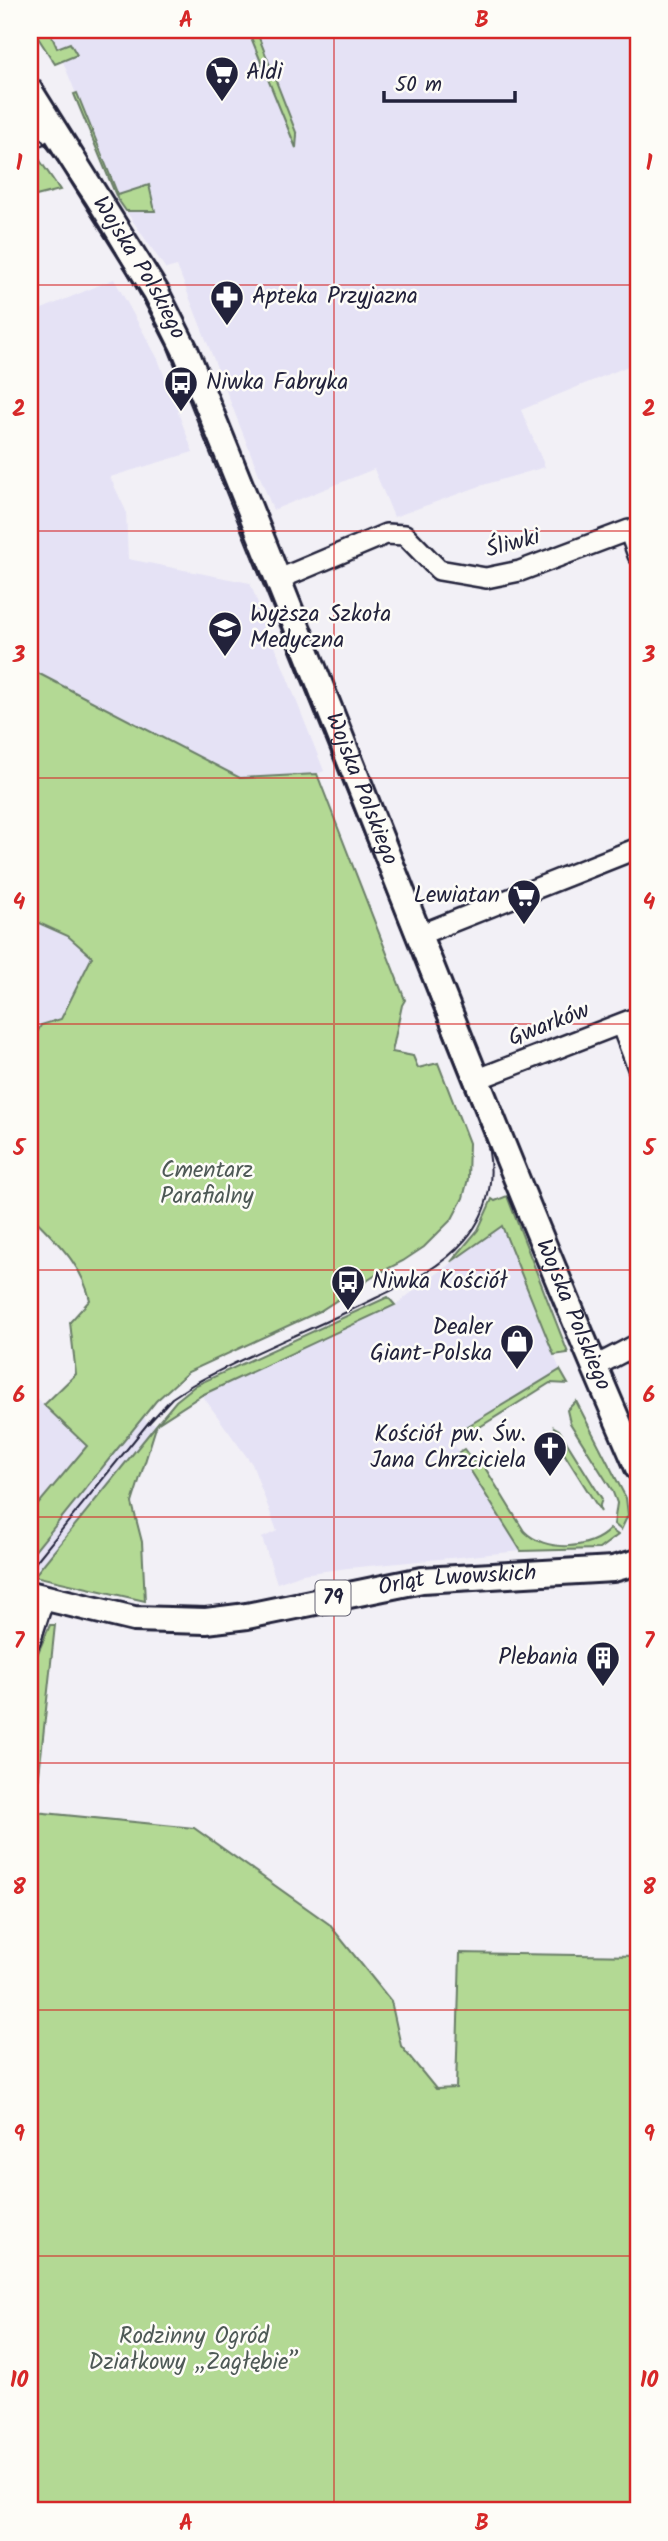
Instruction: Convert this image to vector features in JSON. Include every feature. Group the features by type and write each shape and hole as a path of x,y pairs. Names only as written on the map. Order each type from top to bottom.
{"main road":[{"name":"Wojska Polskiego","path":"30,91 156,292 176,330 594,1367 638,1468"},
{"name":"Orląt Lwowskich","path":"37,1596 134,1619 206,1621 247,1616 422,1580 613,1569 638,1562"}],"street":[{"path":"30,140 52,126"},
{"name":"Śliwki","path":"277,580 386,534 405,535 439,570 486,578 520,571 629,530 638,555"},
{"path":"419,935 638,848"},
{"path":"629,1020 638,1068"},
{"name":"Gwarków","path":"478,1079 629,1020"},
{"path":"594,1367 638,1344"},
{"path":"30,1641 37,1596"}],"shaded area":[{"path":"50,30 638,30 638,362 521,410 545,467 483,485 394,517 374,469 273,510 177,266 166,269 121,204"},
{"path":"114,279 158,359 193,452 110,477 126,511 128,559 250,583 324,771 317,774 240,778 30,669 30,314"},
{"path":"30,919 68,936 92,956 60,1019 41,1025 30,1046"},
{"path":"502,1225 560,1370 450,1438 521,1551 302,1574 277,1583 262,1538 277,1531 252,1464 202,1395 395,1305"},
{"path":"30,1392 87,1446 30,1514"},
{"path":"143,1416 148,1423 157,1424 41,1568 30,1565 30,1557"}],"green space":[{"path":"33,30 49,30 57,48 70,43 77,55 55,64"},
{"path":"248,30 256,30 297,135 296,148"},
{"path":"77,93 118,195 149,185 155,211 126,211 117,198 74,94"},
{"path":"39,159 60,190 32,197 30,186 37,180 30,171 30,162"},
{"name":"Cmentarz Parafialny","path":"30,669 240,778 317,774 405,1000 392,1052 413,1056 418,1068 438,1063 469,1143 468,1179 463,1198 452,1219 424,1247 320,1311 188,1372 156,1401 30,1557 30,1514 87,1446 44,1405 76,1374 70,1322 90,1300 74,1263 30,1214 30,1046 41,1025 61,1019 92,957 68,936 30,919"},
{"path":"507,1196 568,1353 554,1355 502,1226 451,1262 478,1230 492,1199 495,1201"},
{"path":"388,1297 395,1305 202,1395 157,1424 176,1401 196,1385"},
{"path":"560,1370 568,1384 550,1383 467,1435 463,1429"},
{"path":"576,1401 626,1498 628,1515 621,1530 614,1524 617,1503 612,1490 570,1423 567,1410"},
{"path":"157,1424 132,1503 142,1542 145,1601 34,1576"},
{"path":"554,1427 559,1430 602,1499 599,1508 601,1512 560,1447"},
{"path":"464,1449 473,1461 482,1463 524,1531 533,1538 543,1543 567,1546 591,1542 610,1529 618,1535 599,1549 521,1551 459,1452"},
{"name":"Rodzinny Ogród Działkowy „Zagłębie”","path":"50,1625 55,1625 35,1812 194,1828 329,1924 391,2001 401,2046 436,2089 456,2088 460,1953 638,1956 638,2511 30,2511 30,1666"}],"tram line":[{"path":"30,125 69,177 104,232 167,346 483,1130 490,1159 489,1188 481,1215 465,1240 446,1258 424,1274 192,1385 172,1398 148,1424"},
{"path":"30,1569 153,1417"}],"place":[{"name":"Aldi","path":"222,103"},
{"name":"Apteka Przyjazna","path":"227,327"},
{"name":"Niwka Fabryka","path":"181,413"},
{"name":"Wyższa Szkoła Medyczna","path":"225,658"},
{"name":"Lewiatan","path":"524,926"},
{"name":"Niwka Kościół","path":"348,1312"},
{"name":"Dealer Giant-Polska","path":"517,1371"},
{"name":"Kościół pw. Św. Jana Chrzciciela","path":"550,1478"},
{"name":"Plebania","path":"603,1688"}]}
